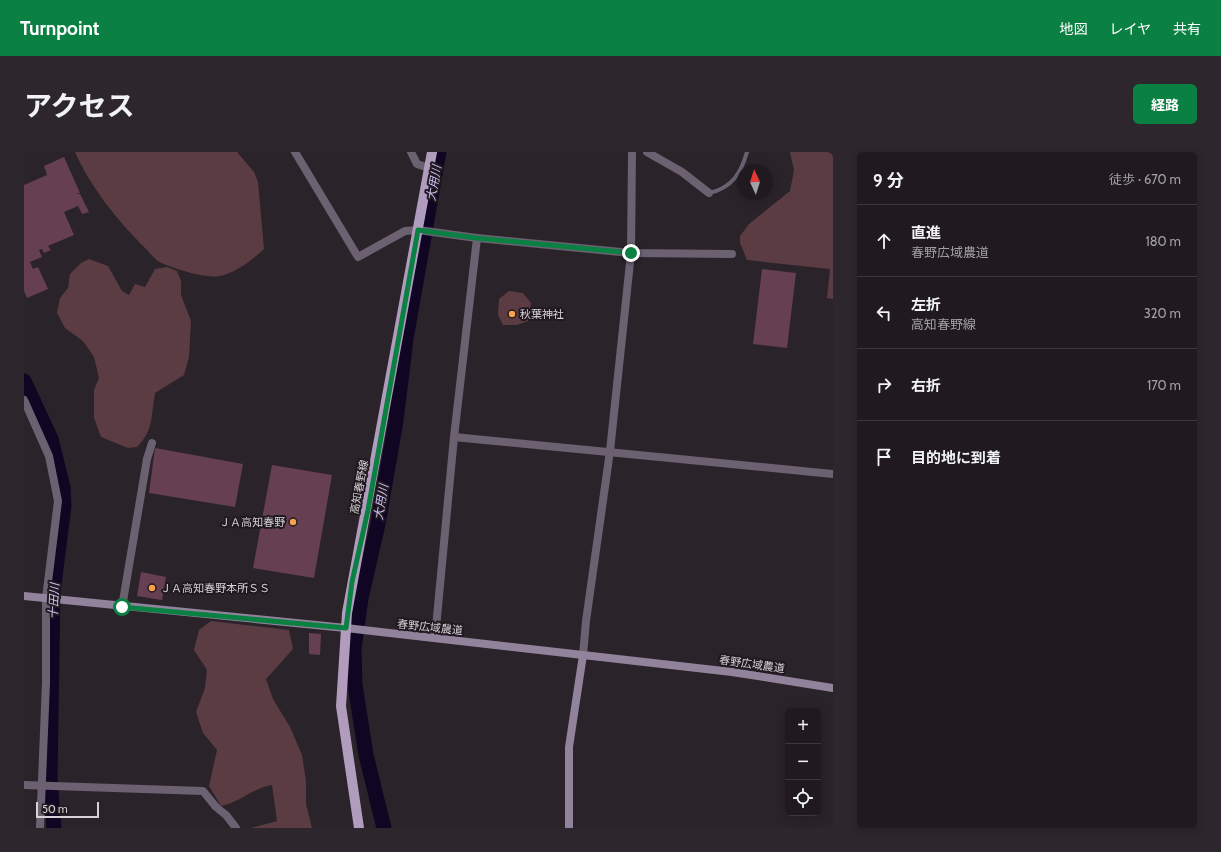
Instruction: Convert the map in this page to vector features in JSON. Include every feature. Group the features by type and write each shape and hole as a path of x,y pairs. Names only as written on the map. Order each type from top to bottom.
{"main road":[{"name":"高知春野線","path":"359,828 341,706 346,628 352,582 368,510 420,230 432,152"}],"street":[{"path":"295,152 358,257 405,231 420,230 476,238 631,253 732,254"},
{"path":"411,152 418,164 429,168"},
{"path":"569,828 569,747 583,655 586,621 610,451 631,253 632,152"},
{"path":"648,152 658,155 709,193"},
{"path":"435,638 454,437 476,238"},
{"path":"24,400 49,456 58,501 48,598 40,828"},
{"path":"454,437 610,451 833,474"},
{"path":"122,607 147,459 152,444"},
{"name":"春野広域農道","path":"24,596 435,638 732,672 833,688"},
{"path":"24,785 203,790 216,807 226,814 236,828"}],"lane":[{"path":"709,193 720,190 734,182 744,164 747,152"}],"shaded area":[{"path":"75,152 237,152 254,172 258,182 264,249 238,269 214,277 171,267 158,261 125,227 106,203 81,165"},
{"path":"790,152 833,152 833,299 827,298 830,269 747,260 740,243 740,236 749,224 790,191 794,170"},
{"path":"89,259 108,266 122,291 129,295 135,284 145,287 155,269 167,267 177,271 181,281 181,295 191,321 189,357 184,375 155,393 149,428 137,447 128,448 101,437 94,418 94,390 99,378 94,357 83,341 65,328 57,313 60,298 68,288 70,274 81,263"},
{"path":"509,291 523,293 531,303 528,321 517,325 503,325 498,315 499,299"},
{"path":"211,621 289,630 293,649 266,679 273,699 290,727 302,755 306,781 306,804 312,828 251,828 277,821 272,785 259,789 221,806 209,786 217,750 203,733 196,712 205,688 207,670 194,650 199,630"}],"building":[{"path":"64,157 80,193 76,194 80,194 89,212 82,214 78,206 64,212 74,235 48,246 51,250 44,253 42,249 39,250 42,257 30,262 33,269 38,267 48,289 27,298 24,291 24,185 47,175 44,166"},
{"path":"762,269 796,273 787,348 753,344"},
{"path":"514,311 515,316 510,316 510,312"},
{"path":"155,448 243,464 235,507 149,493"},
{"name":"ＪＡ高知春野","path":"272,465 332,475 314,578 253,568"},
{"path":"141,572 166,577 162,600 137,596"},
{"path":"309,633 321,634 320,655 309,654"}],"waterway":[{"name":"大用川","path":"384,828 366,755 355,685 354,649 361,598 378,524 396,421 406,339 439,152"},
{"name":"十田川","path":"24,381 51,439 63,487 64,506 53,592 50,779 54,828"}],"place":[{"name":"秋葉神社","path":"512,314"},
{"name":"ＪＡ高知春野","path":"293,522"},
{"name":"ＪＡ高知春野本所ＳＳ","path":"152,588"}],"route":[{"path":"122,607 346,628 352,582 368,510 418,230 476,238 631,253"}]}
